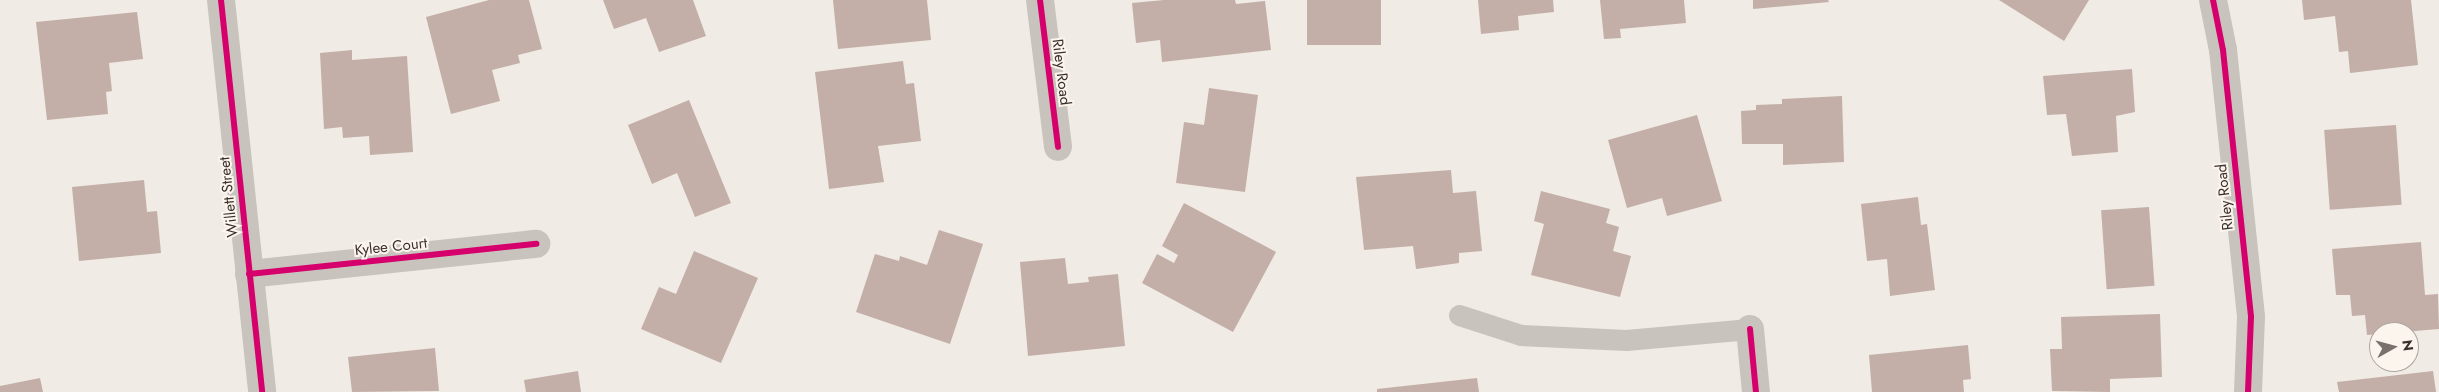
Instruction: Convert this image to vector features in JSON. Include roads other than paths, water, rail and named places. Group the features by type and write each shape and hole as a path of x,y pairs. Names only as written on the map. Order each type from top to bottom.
{"street":[{"name":"Willett Street","path":"221,0 262,392"},
{"name":"Riley Road","path":"1040,0 1058,147"},
{"name":"Riley Road","path":"2213,0 2223,50 2251,317 2248,392"},
{"name":"Kylee Court","path":"249,274 536,244"},
{"path":"1750,329 1756,392"}],"lane":[{"path":"1459,315 1521,335 1626,340 1750,329"}]}
